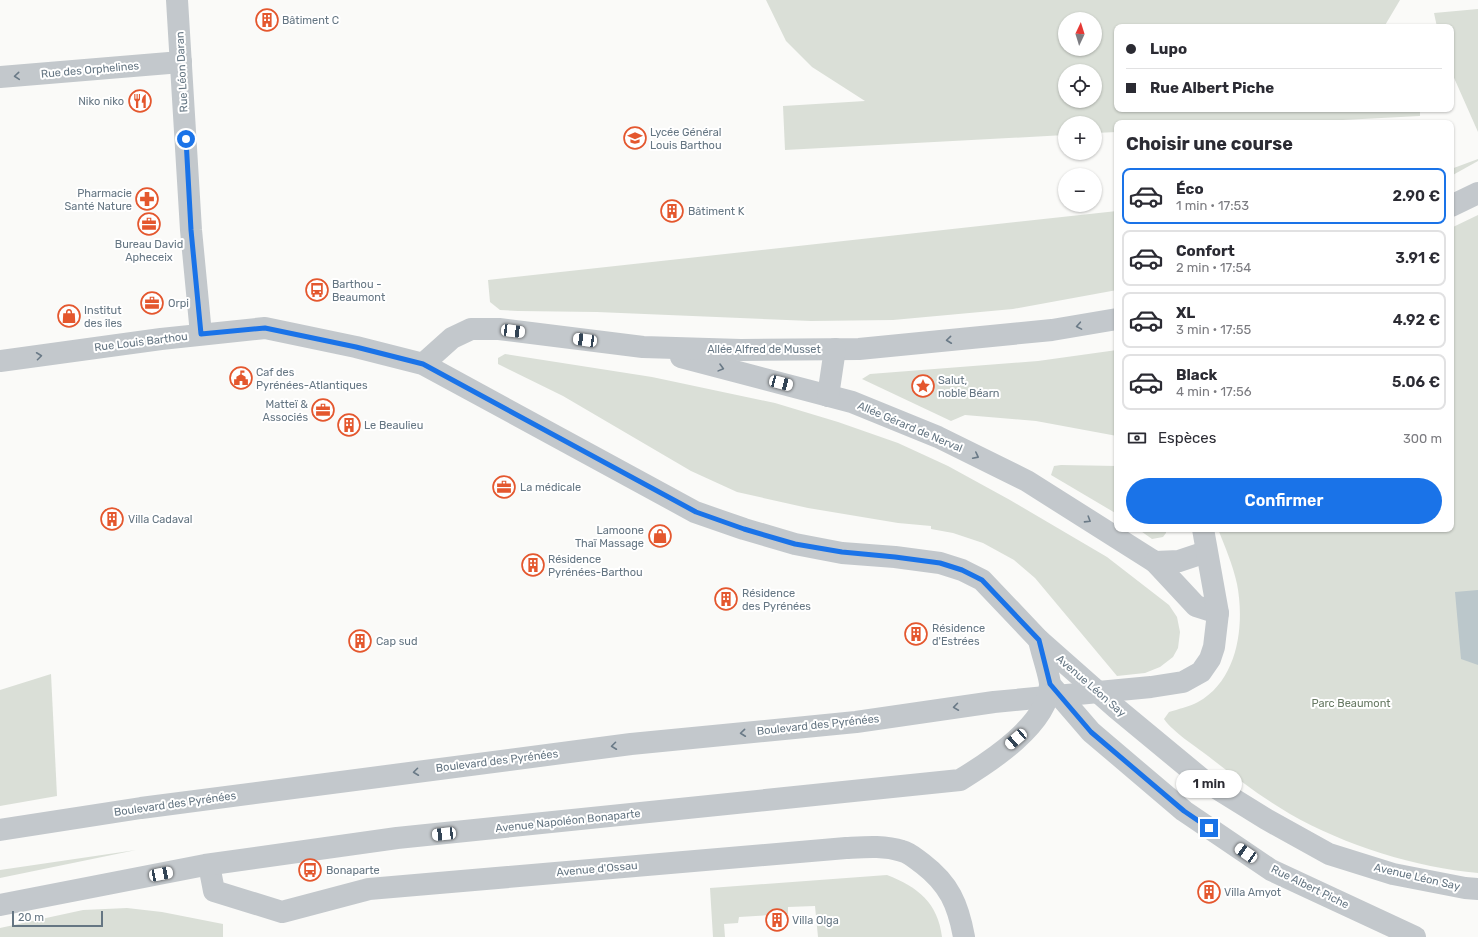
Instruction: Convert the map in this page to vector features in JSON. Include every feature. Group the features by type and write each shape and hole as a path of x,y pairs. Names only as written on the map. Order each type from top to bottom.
{"street":[{"name":"Rue Léon Daran","path":"177,0 191,230 201,334"},
{"name":"Rue des Orphelines","path":"0,77 181,62"},
{"path":"1454,205 1478,193"},
{"name":"Allée Alfred de Musset","path":"423,364 452,338 471,329 499,329 643,347 741,350 859,349 1052,330 1114,320"},
{"name":"Rue Louis Barthou","path":"0,360 201,334 265,328 356,347 423,364"},
{"name":"Allée Gérard de Nerval","path":"643,347 852,402 938,437 1026,481 1155,562 1196,606 1218,613"},
{"path":"828,396 835,349"},
{"name":"Avenue Léon Say","path":"423,364 696,512 744,529 795,544 842,552 940,563 962,570 982,580 1039,640 1116,708 1204,780 1266,820 1329,854 1393,874 1465,888 1478,889"},
{"name":"Boulevard des Pyrénées","path":"0,830 156,806 631,744 856,722 994,702 1151,687 1183,682 1201,672 1210,659 1218,613 1203,532"},
{"path":"1155,562 1179,561 1206,552"},
{"name":"Avenue Napoléon Bonaparte","path":"0,905 209,865 405,838 960,780 988,763 1025,730 1043,709 1050,684 1039,640"},
{"name":"Rue Albert Piche","path":"1050,684 1091,732 1184,811 1271,870 1415,937"},
{"name":"Avenue d'Ossau","path":"209,865 214,891 282,912 369,889 846,848 877,847 902,851 913,856 942,881 954,899 964,937"}],"green space":[{"path":"766,0 1400,0 1386,24 1114,24 1114,112 1420,112 1420,116 1343,120 1114,120 1114,132 1102,133 1102,116 1058,116 1058,135 785,150 783,106 865,101 812,67 786,41"},
{"path":"1478,9 1478,132 1454,78 1454,24 1436,24 1434,13"},
{"path":"1478,159 1478,161 1454,174 1454,168"},
{"path":"1114,211 1114,291 1013,309 893,320 811,321 597,312 518,311 500,310 490,302 488,280"},
{"name":"Parc Beaumont","path":"1478,215 1478,873 1430,866 1381,853 1334,836 1311,825 1290,814 1248,786 1178,734 1164,719 1169,712 1195,704 1211,692 1222,680 1230,666 1236,650 1240,617 1237,584 1219,532 1454,532 1454,227"},
{"path":"1114,350 1114,435 1036,421 965,415 951,421 862,379 870,374 1038,361"},
{"path":"505,354 652,377 775,403 838,422 898,443 948,466 1010,500 1107,557 1169,605 1177,617 1180,632 1178,648 1173,657 1160,667 1145,673 1117,676 1035,578 1014,560 983,543 953,533 931,529 931,526 898,523 808,508 737,492 691,471 563,396 498,364 498,358"},
{"path":"1054,466 1114,466 1114,512 1051,475"},
{"path":"1142,532 1166,532 1163,537 1152,539"},
{"path":"51,674 57,796 0,806 0,690"},
{"path":"136,850 0,878 0,870"},
{"path":"887,875 908,885 925,898 936,915 940,925 942,937 818,937 815,906 788,907 788,914 739,917 738,923 724,924 725,937 713,937 710,888"},
{"path":"127,908 162,912 223,924 223,937 0,937 0,928 83,910"}],"shaded area":[{"path":"1478,590 1478,665 1461,659 1455,592"}],"place":[{"name":"Bâtiment C","path":"267,20"},
{"name":"Niko niko","path":"140,101"},
{"name":"Lycée Général Louis Barthou","path":"635,138"},
{"name":"Pharmacie Santé Nature","path":"147,199"},
{"name":"Bâtiment K","path":"672,211"},
{"name":"Bureau David Apheceix","path":"149,224"},
{"name":"Barthou - Beaumont","path":"317,290"},
{"name":"Orpi","path":"152,303"},
{"name":"Institut des îles","path":"69,316"},
{"name":"Caf des Pyrénées-Atlantiques","path":"241,378"},
{"name":"Salut, noble Béarn","path":"923,386"},
{"name":"Matteï & Associés","path":"323,410"},
{"name":"Le Beaulieu","path":"349,425"},
{"name":"La médicale","path":"504,487"},
{"name":"Villa Cadaval","path":"112,519"},
{"name":"Lamoone Thaï Massage","path":"660,536"},
{"name":"Résidence Pyrénées-Barthou","path":"533,565"},
{"name":"Résidence des Pyrénées","path":"726,599"},
{"name":"Résidence d'Estrées","path":"916,634"},
{"name":"Cap sud","path":"360,641"},
{"name":"Bonaparte","path":"310,870"},
{"name":"Villa Amyot","path":"1209,892"},
{"name":"Villa Olga","path":"777,920"}],"route":[{"path":"186,139 191,230 201,334 265,328 356,347 423,364 481,394 696,512 744,529 795,544 842,552 940,563 962,570 982,580 1039,640 1050,684 1091,732 1184,811 1209,828"}]}
